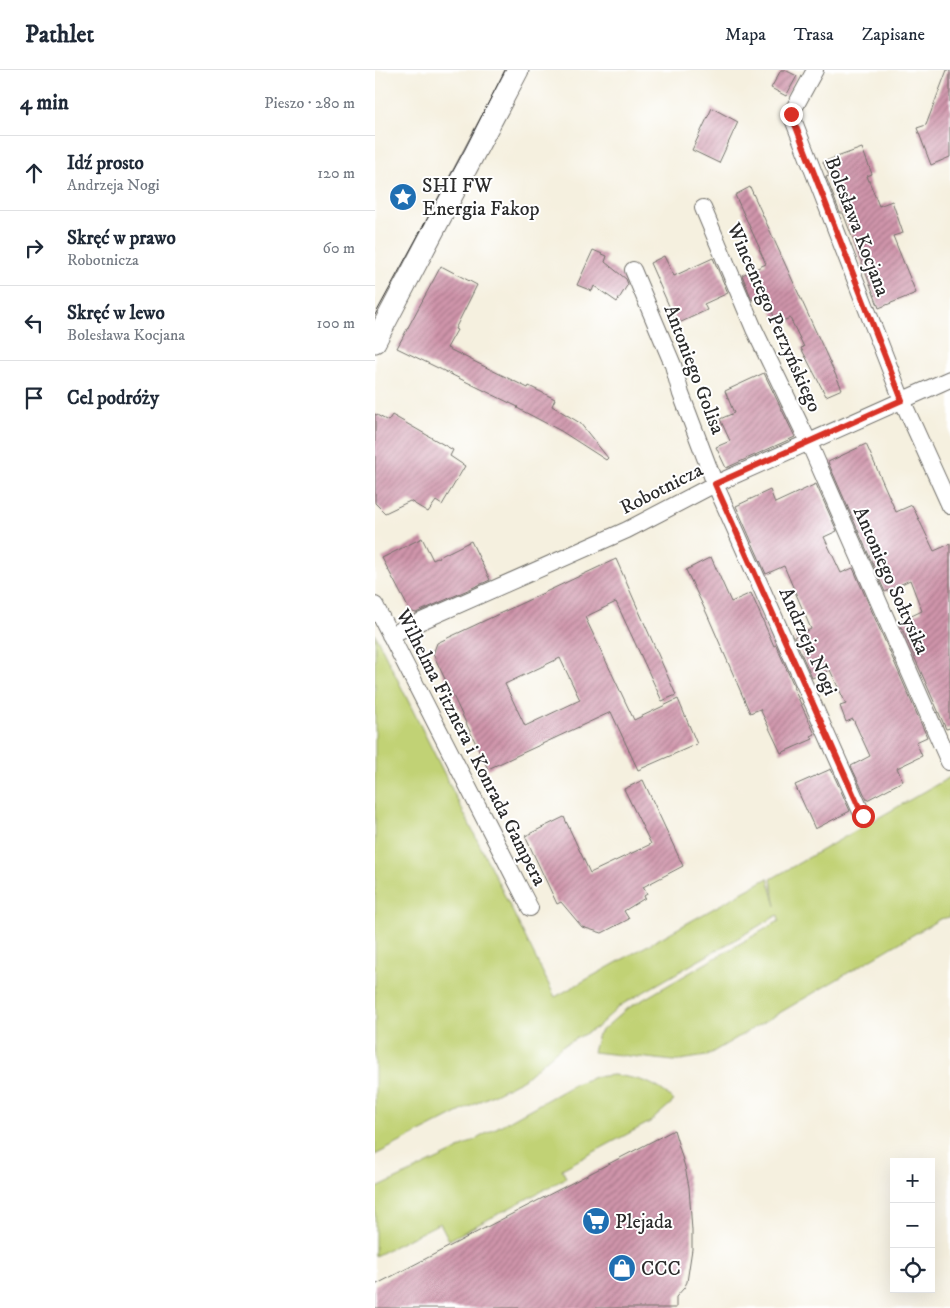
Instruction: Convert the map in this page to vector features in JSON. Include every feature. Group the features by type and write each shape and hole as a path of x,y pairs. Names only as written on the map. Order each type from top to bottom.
{"street":[{"path":"375,342 518,70"},
{"name":"Bolesława Kocjana","path":"815,70 791,114 902,400 950,506"},
{"name":"Wincentego Perzyńskiego","path":"703,208 755,329 809,443"},
{"name":"Antoniego Golisa","path":"633,270 673,365 681,394 715,484"},
{"name":"Robotnicza","path":"390,635 627,530 715,484 950,379"},
{"name":"Antoniego Sołtysika","path":"809,443 949,762"},
{"name":"Andrzeja Nogi","path":"715,484 863,816"},
{"name":"Wilhelma Fitznera i Konrada Gampera","path":"375,605 530,908"}],"green space":[{"path":"375,634 555,997 768,878 776,906 771,879 950,777 950,917 940,919 706,1056 674,1061 593,1052 598,1034 625,1010 779,921 778,915 621,1005 596,1028 562,1046 524,1079 375,1155"},
{"path":"613,1075 654,1085 674,1101 650,1122 562,1169 566,1178 449,1240 440,1223 375,1256 375,1189 453,1152 577,1083 595,1077"}],"building":[{"path":"781,70 797,76 786,96 771,88"},
{"path":"947,70 950,70 950,157 931,165 917,128 926,125"},
{"path":"712,108 738,122 719,163 692,150"},
{"path":"862,148 872,174 867,176 879,206 892,201 903,233 893,236 916,293 879,308 843,213 840,213 826,177 829,176 823,162"},
{"path":"750,187 842,389 826,396 801,348 804,347 790,318 777,323 764,294 752,300 742,275 766,264 735,195"},
{"path":"593,250 607,256 605,262 626,279 628,284 617,302 594,286 592,291 577,285"},
{"path":"664,256 674,276 713,258 728,293 704,304 707,310 677,324 650,263"},
{"path":"441,266 477,285 447,348 528,388 529,386 555,399 552,406 580,423 608,458 606,460 561,431 518,407 397,348"},
{"path":"764,373 795,437 726,468 716,447 730,441 720,419 734,413 725,391"},
{"path":"375,414 388,421 392,415 453,450 450,456 465,466 442,505 436,501 428,512 410,501 385,513 375,503"},
{"path":"866,444 896,512 912,505 934,551 950,544 950,728 946,729 899,622 922,611 910,580 885,592 828,462"},
{"path":"816,484 837,531 824,537 841,573 853,568 927,737 916,742 922,756 897,768 903,781 867,800 851,766 870,756 853,719 846,722 840,706 846,704 830,670 812,678 794,637 811,629 784,566 766,574 736,506 770,490 775,503"},
{"path":"422,538 433,560 471,541 490,580 416,613 410,611 382,558"},
{"path":"711,557 731,602 751,593 815,734 811,736 813,739 781,753 760,709 750,713 686,570"},
{"path":"616,559 676,695 662,701 616,602 585,617 634,720 678,699 697,744 638,770 611,712 488,769 433,654 437,643","holes":["560,658 580,700 525,726 505,684"]},
{"path":"831,769 850,811 815,829 795,785"},
{"path":"643,780 683,866 643,887 647,894 644,896 645,898 624,911 629,919 602,933 582,927 561,902 557,904 525,836 564,817 590,873 651,844 624,789"},
{"name":"Plejada","path":"674,1130 689,1187 692,1231 692,1249 687,1282 676,1297 676,1308 375,1308 375,1285"}],"tram line":[{"path":"375,315 465,149 505,70"}],"place":[{"name":"SHI FW Energia Fakop","path":"403,197"},
{"name":"Plejada","path":"596,1221"},
{"name":"CCC","path":"622,1268"}],"route":[{"path":"791,114 902,400 715,484 863,816"}]}
